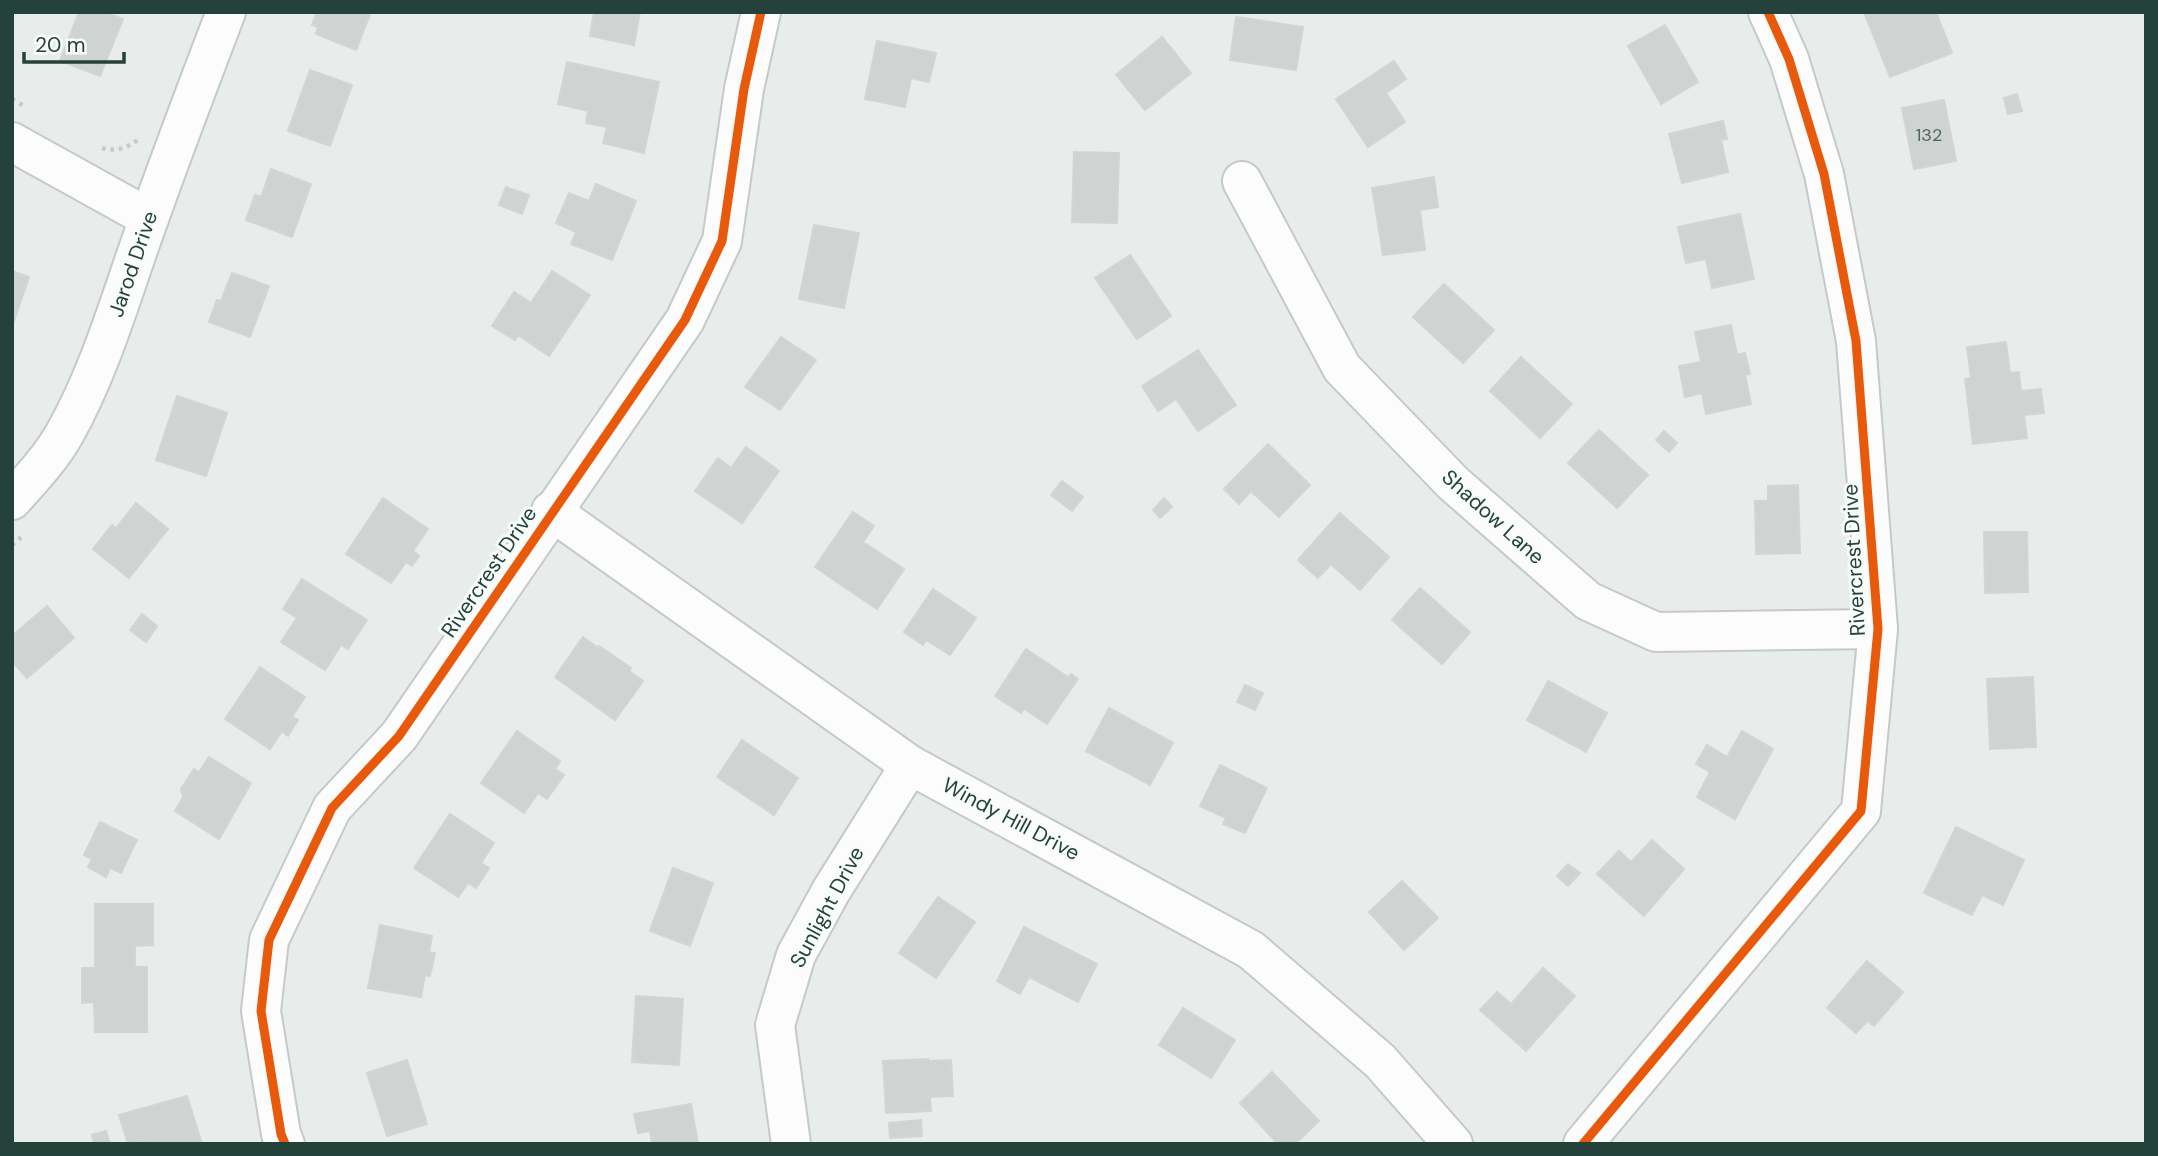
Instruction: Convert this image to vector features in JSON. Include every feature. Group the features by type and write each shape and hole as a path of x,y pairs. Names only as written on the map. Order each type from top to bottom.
{"street":[{"name":"Jarod Drive","path":"12,500 38,471 64,434 116,317 149,218 226,12"},
{"name":"Rivercrest Drive","path":"285,1144 281,1134 261,1011 269,940 332,808 398,736 685,320 722,241 744,89 761,12"},
{"name":"Rivercrest Drive","path":"1583,1144 1861,811 1878,629 1856,341 1824,174 1789,59 1768,12"},
{"path":"23,127 149,218"},
{"name":"Shadow Lane","path":"1242,181 1342,368 1453,483 1588,601 1656,632 1878,629"},
{"name":"Windy Hill Drive","path":"551,511 910,765 1251,950 1380,1061 1453,1144"},
{"name":"Sunlight Drive","path":"791,1144 775,1025 796,956 831,891 910,765"}],"path":[{"path":"12,99 23,127"},
{"path":"98,147 117,150 127,147 144,135"}],"building":[{"path":"79,12 105,12 123,19 100,76 60,61"},
{"path":"317,12 371,12 356,50 316,34 318,27 312,25"},
{"path":"594,12 640,12 634,45 590,36"},
{"path":"1864,12 1936,12 1952,53 1890,77"},
{"path":"1236,17 1303,27 1296,70 1230,60"},
{"path":"1665,25 1698,82 1661,104 1628,46"},
{"path":"1162,37 1191,73 1145,110 1116,75"},
{"path":"877,41 936,53 929,82 911,78 905,107 865,99"},
{"path":"1394,61 1406,79 1386,93 1405,122 1368,147 1336,99"},
{"path":"567,62 659,82 644,153 603,143 607,127 586,123 588,111 558,104"},
{"path":"310,70 352,85 330,146 288,131"},
{"path":"2017,94 2022,111 2008,114 2004,98"},
{"path":"1944,100 1956,161 1914,169 1902,108"},
{"path":"1723,121 1727,139 1721,140 1728,172 1682,183 1669,134"},
{"path":"1074,152 1119,153 1117,223 1072,222"},
{"path":"271,169 311,184 292,237 246,220 255,195 261,197"},
{"path":"1434,177 1438,207 1420,210 1425,250 1383,255 1372,188"},
{"path":"596,184 636,201 612,260 571,244 576,232 556,223 569,193 589,201"},
{"path":"506,187 529,195 522,214 499,205"},
{"path":"1740,214 1754,279 1712,288 1706,259 1686,263 1678,227"},
{"path":"814,225 859,233 844,308 799,299"},
{"path":"1130,255 1171,316 1137,339 1095,278"},
{"path":"12,271 29,277 12,327"},
{"path":"552,271 590,295 549,356 518,335 515,340 492,326 514,292 531,303"},
{"path":"232,273 269,286 250,337 209,322 217,300 221,301"},
{"path":"1444,284 1494,330 1463,363 1413,317"},
{"path":"1731,325 1737,355 1745,353 1750,374 1745,375 1751,404 1706,414 1702,393 1685,397 1679,366 1701,362 1695,332"},
{"path":"781,337 816,360 780,410 745,387"},
{"path":"2006,342 2010,373 2019,372 2021,391 2041,389 2044,413 2024,415 2027,438 1973,444 1965,379 1971,378 1967,347"},
{"path":"1198,350 1236,405 1198,431 1176,399 1158,411 1142,386"},
{"path":"1521,357 1572,404 1540,438 1490,391"},
{"path":"177,396 227,413 206,476 156,460"},
{"path":"1599,430 1648,475 1617,508 1568,463"},
{"path":"1664,431 1677,443 1669,452 1656,440"},
{"path":"1268,444 1310,485 1279,517 1251,491 1239,504 1224,489"},
{"path":"746,447 779,471 742,523 695,491 718,458 731,468"},
{"path":"1062,481 1083,497 1072,511 1051,495"},
{"path":"1798,485 1800,553 1756,554 1755,501 1768,501 1768,486"},
{"path":"383,498 428,529 413,551 419,556 412,566 406,562 391,583 346,554"},
{"path":"1164,498 1172,507 1160,518 1153,510"},
{"path":"136,503 168,529 129,578 93,549 112,525 116,528"},
{"path":"853,512 874,526 863,542 904,569 877,609 815,567"},
{"path":"1340,513 1389,557 1360,590 1331,564 1318,578 1298,560"},
{"path":"1984,532 2027,532 2028,592 1985,593"},
{"path":"302,579 367,620 348,649 341,645 325,670 281,642 297,618 283,609"},
{"path":"1420,588 1470,632 1442,664 1392,620"},
{"path":"933,589 976,618 950,655 926,640 923,645 904,632"},
{"path":"47,606 74,638 27,678 12,661 12,636"},
{"path":"142,614 157,626 146,642 130,630"},
{"path":"583,637 631,668 629,671 643,681 615,720 555,677"},
{"path":"1026,649 1068,677 1071,674 1078,679 1047,724 1024,709 1021,713 995,696"},
{"path":"260,667 305,697 292,717 298,720 288,736 282,731 270,749 225,719"},
{"path":"2033,677 2036,747 1990,749 1987,679"},
{"path":"1548,681 1607,713 1586,752 1527,720"},
{"path":"1245,685 1263,693 1255,710 1237,702"},
{"path":"1109,708 1173,743 1150,785 1086,751"},
{"path":"517,731 560,761 555,769 564,775 547,799 538,793 524,813 481,783"},
{"path":"1742,731 1773,749 1735,819 1697,797 1710,772 1696,764 1707,745 1727,757"},
{"path":"742,740 798,778 774,815 717,777"},
{"path":"209,757 251,783 219,839 175,811 183,797 181,789 194,769 199,772"},
{"path":"1220,765 1267,788 1245,833 1223,824 1226,818 1200,806"},
{"path":"450,814 494,843 481,863 489,868 476,888 468,883 458,897 414,868"},
{"path":"100,822 137,840 121,873 110,868 106,877 88,867 92,859 84,855"},
{"path":"1956,827 2024,860 2003,905 1982,895 1972,915 1924,893"},
{"path":"1652,840 1684,869 1644,916 1597,874 1619,851 1631,862"},
{"path":"1568,864 1580,873 1568,886 1557,876"},
{"path":"673,868 713,883 690,946 650,931"},
{"path":"1402,881 1438,918 1404,950 1369,912"},
{"path":"938,897 975,922 936,978 899,953"},
{"path":"95,904 153,904 153,945 135,946 135,967 147,967 147,1032 95,1032 94,1002 82,1003 82,968 95,968"},
{"path":"380,925 432,936 429,952 435,953 430,976 425,975 421,997 368,988"},
{"path":"1024,927 1097,964 1078,1002 1029,977 1020,994 997,981"},
{"path":"1867,961 1903,992 1874,1026 1867,1021 1856,1033 1827,1008"},
{"path":"1543,968 1575,996 1526,1051 1480,1010 1497,992 1511,1004"},
{"path":"636,996 683,999 679,1065 632,1062"},
{"path":"1183,1008 1235,1040 1211,1078 1159,1045"},
{"path":"407,1060 427,1124 387,1136 367,1073"},
{"path":"951,1060 953,1096 930,1097 931,1111 886,1113 883,1061"},
{"path":"1272,1072 1319,1121 1295,1144 1278,1144 1240,1103"},
{"path":"187,1096 202,1144 148,1144 147,1141 128,1144 119,1115"},
{"path":"691,1104 698,1144 652,1144 650,1131 638,1133 634,1114"},
{"path":"921,1120 922,1136 890,1138 889,1123"},
{"path":"106,1131 110,1144 94,1144 92,1135"}],"cycle path":[{"path":"285,1144 281,1134 261,1011 269,940 332,808 399,736 685,320 722,241 744,89 761,12"},
{"path":"1583,1144 1861,811 1878,629 1856,341 1824,174 1789,59 1768,12"}]}
